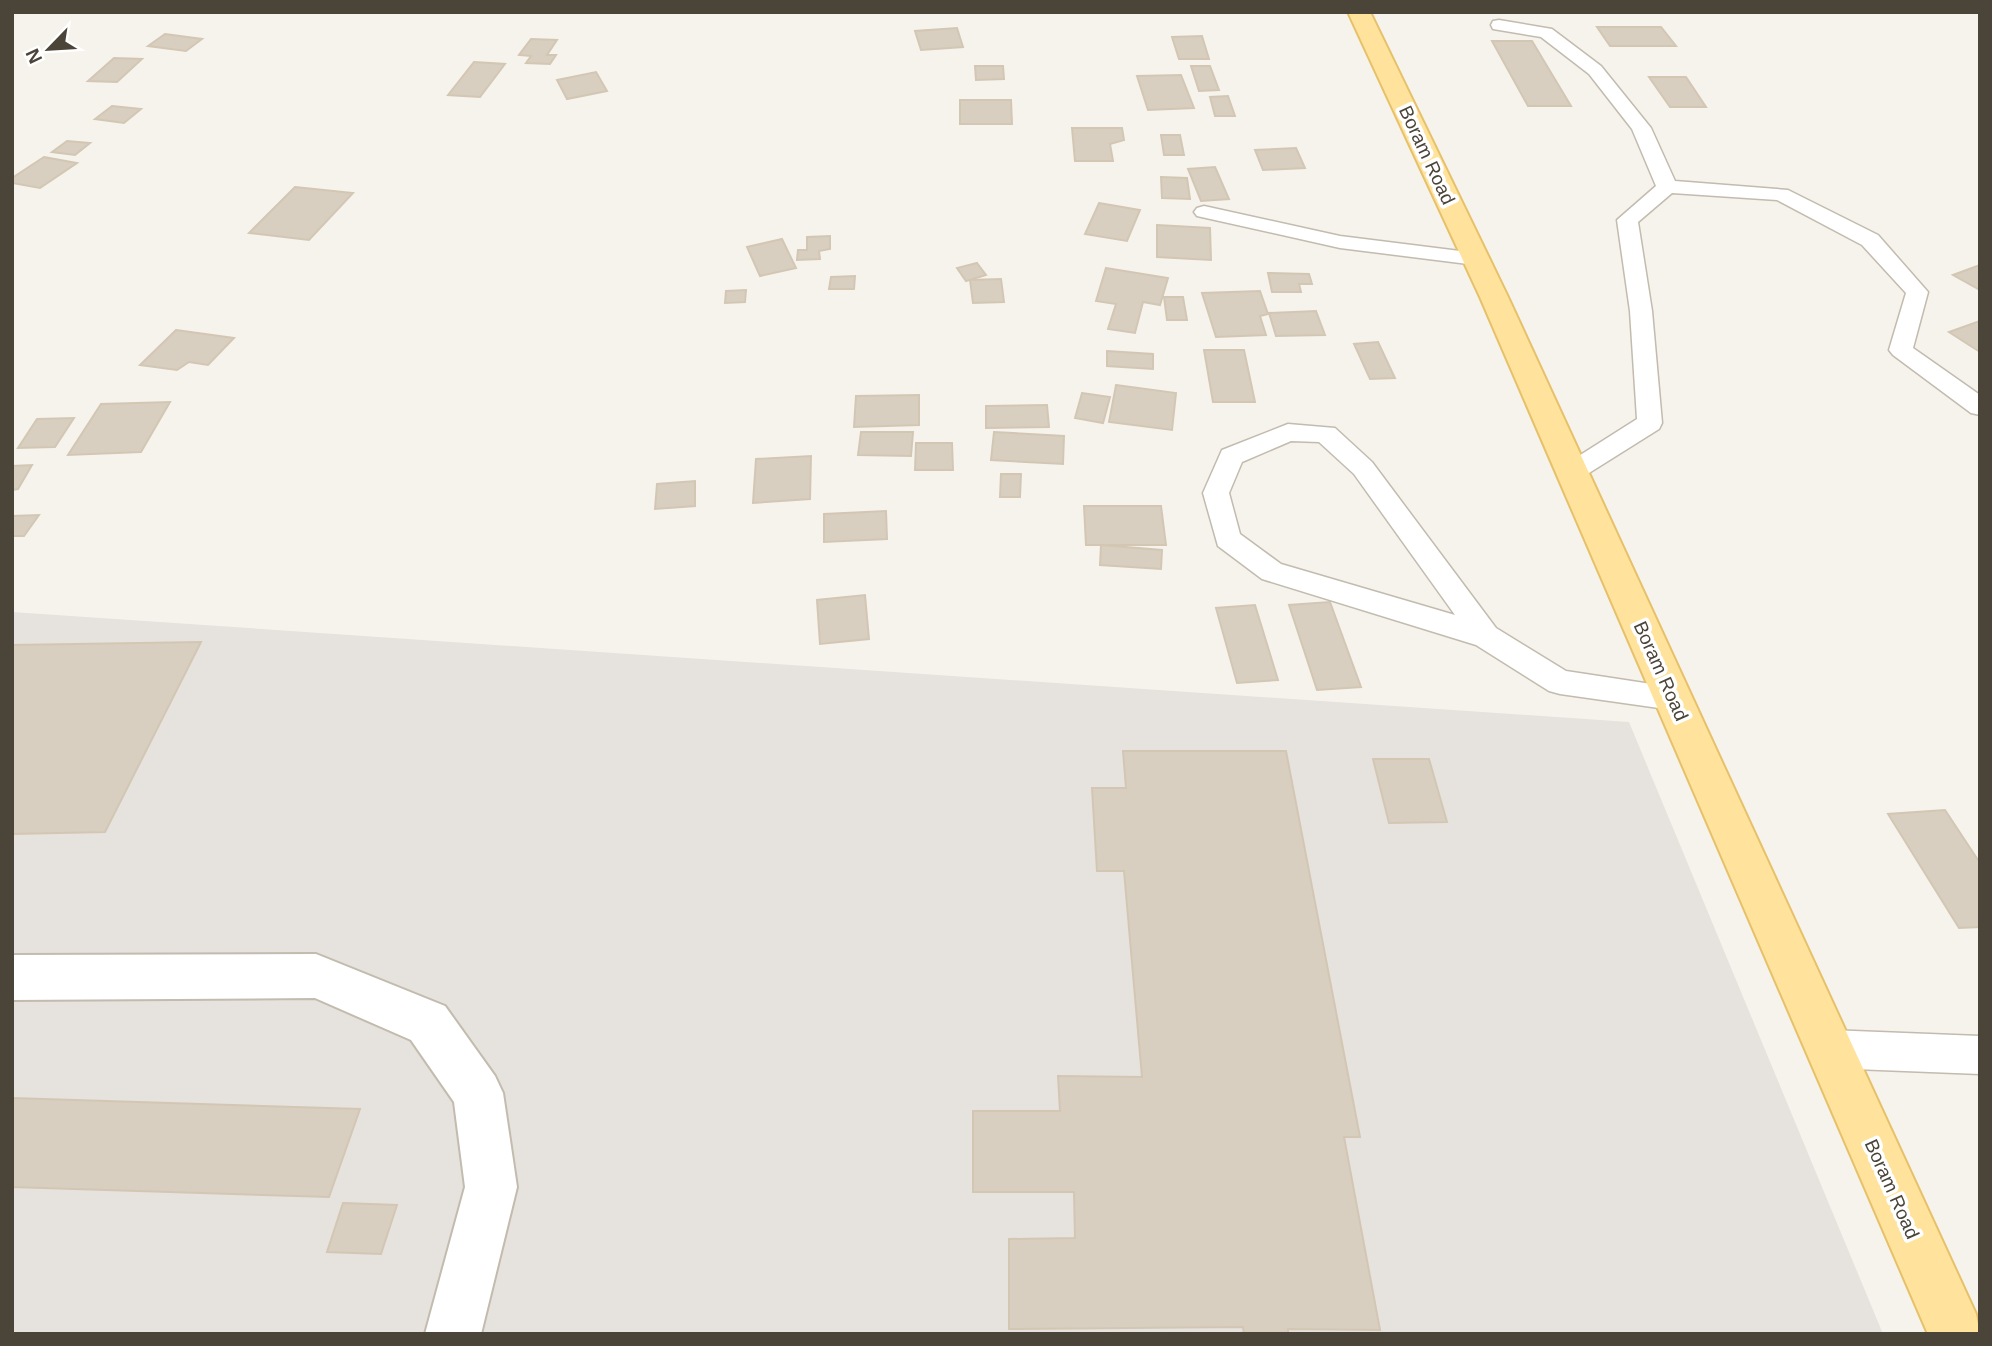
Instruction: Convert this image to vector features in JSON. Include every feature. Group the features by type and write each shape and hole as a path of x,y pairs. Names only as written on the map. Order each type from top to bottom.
{"main road":[{"name":"Boram Road","path":"1359,12 1476,259 1956,1334"}],"street":[{"path":"12,978 316,976 428,1023 478,1093 491,1187 453,1334"}],"lane":[{"path":"1499,25 1546,33 1595,71 1641,128 1667,187"},
{"path":"1572,472 1650,422 1641,311 1627,220 1667,187 1781,194 1870,240 1917,292 1901,350 1980,407"},
{"path":"1204,212 1340,242 1476,259"},
{"path":"1486,636 1363,468 1326,433 1288,432 1231,456 1216,493 1228,539 1272,572 1486,636 1560,682 1673,698"},
{"path":"1829,1049 1980,1055"}],"shaded area":[{"path":"12,612 1629,722 1883,1334 12,1334"}],"building":[{"path":"1597,27 1661,27 1676,46 1610,46"},
{"path":"957,28 963,47 921,50 915,31"},
{"path":"165,34 202,39 186,51 148,46"},
{"path":"1202,36 1209,59 1179,59 1172,37"},
{"path":"531,39 557,40 547,55 556,55 550,64 526,63 531,56 519,55"},
{"path":"1492,41 1532,41 1571,106 1528,106"},
{"path":"114,58 142,59 117,82 88,81"},
{"path":"474,62 505,64 480,97 448,95"},
{"path":"975,66 1003,66 1004,79 976,80"},
{"path":"1191,66 1210,66 1219,90 1199,91"},
{"path":"596,72 607,91 567,99 557,80"},
{"path":"1181,75 1194,108 1148,110 1137,76"},
{"path":"1649,77 1686,77 1706,107 1670,107"},
{"path":"1228,96 1235,116 1215,116 1210,97"},
{"path":"960,100 1011,100 1012,124 960,124"},
{"path":"112,106 141,109 124,123 95,119"},
{"path":"1072,128 1122,128 1124,140 1110,144 1113,161 1075,161"},
{"path":"1161,135 1180,135 1184,155 1164,155"},
{"path":"67,141 90,143 75,155 52,152"},
{"path":"1296,148 1305,168 1263,170 1255,150"},
{"path":"44,157 77,163 40,188 12,183 12,178"},
{"path":"1215,167 1229,199 1201,201 1188,169"},
{"path":"1161,177 1187,178 1190,199 1162,198"},
{"path":"295,187 353,193 309,240 249,233"},
{"path":"1099,203 1140,210 1127,241 1085,234"},
{"path":"1157,225 1210,228 1211,260 1157,257"},
{"path":"830,236 830,249 819,251 820,259 797,260 798,250 807,250 807,237"},
{"path":"782,239 796,268 760,276 747,247"},
{"path":"977,263 986,275 966,281 957,268"},
{"path":"1980,265 1980,290 1953,275"},
{"path":"1106,268 1168,278 1160,305 1143,302 1135,333 1108,329 1116,304 1096,301"},
{"path":"1268,273 1309,274 1312,284 1299,284 1301,292 1272,292"},
{"path":"855,276 854,289 829,289 831,277"},
{"path":"1001,279 1004,302 973,303 970,280"},
{"path":"746,290 745,302 725,303 726,291"},
{"path":"1260,291 1268,314 1260,316 1266,335 1216,337 1202,293"},
{"path":"1164,297 1183,297 1187,320 1167,320"},
{"path":"1316,311 1325,335 1276,336 1269,313"},
{"path":"1980,321 1980,352 1949,332"},
{"path":"176,330 234,338 208,365 189,362 177,370 140,365"},
{"path":"1378,342 1395,378 1370,379 1354,344"},
{"path":"1204,350 1244,350 1255,402 1213,402"},
{"path":"1107,351 1153,354 1153,369 1107,366"},
{"path":"1116,385 1176,393 1172,430 1109,422"},
{"path":"1082,393 1110,397 1103,423 1075,418"},
{"path":"919,395 919,425 854,427 856,396"},
{"path":"170,402 141,452 68,455 101,404"},
{"path":"1047,405 1049,427 986,428 986,406"},
{"path":"74,418 55,447 18,448 37,419"},
{"path":"861,432 913,432 911,456 858,455"},
{"path":"994,432 1064,436 1063,464 991,460"},
{"path":"916,443 952,443 953,470 915,470"},
{"path":"811,456 810,499 753,503 756,459"},
{"path":"32,465 18,489 12,490 12,466"},
{"path":"1001,474 1021,474 1020,497 1000,497"},
{"path":"695,481 695,506 655,509 657,484"},
{"path":"1084,506 1161,506 1166,545 1086,545"},
{"path":"886,511 887,539 824,542 824,514"},
{"path":"39,515 24,536 12,536 12,516"},
{"path":"1101,545 1162,550 1161,569 1100,565"},
{"path":"865,595 869,639 820,644 817,600"},
{"path":"1330,602 1361,687 1317,690 1289,605"},
{"path":"1255,605 1278,680 1237,683 1216,608"},
{"path":"201,642 105,832 12,834 12,645"},
{"path":"1123,751 1286,751 1360,1137 1344,1137 1380,1330 1288,1329 1288,1334 1244,1334 1243,1327 1009,1329 1009,1239 1075,1238 1074,1192 973,1192 973,1111 1060,1111 1058,1076 1142,1077 1124,871 1097,871 1092,788 1126,788"},
{"path":"1373,759 1429,759 1447,822 1389,823"},
{"path":"1945,810 1980,863 1980,927 1959,928 1888,814"},
{"path":"12,1098 360,1109 329,1197 12,1187"},
{"path":"343,1203 397,1205 381,1254 327,1252"}]}
